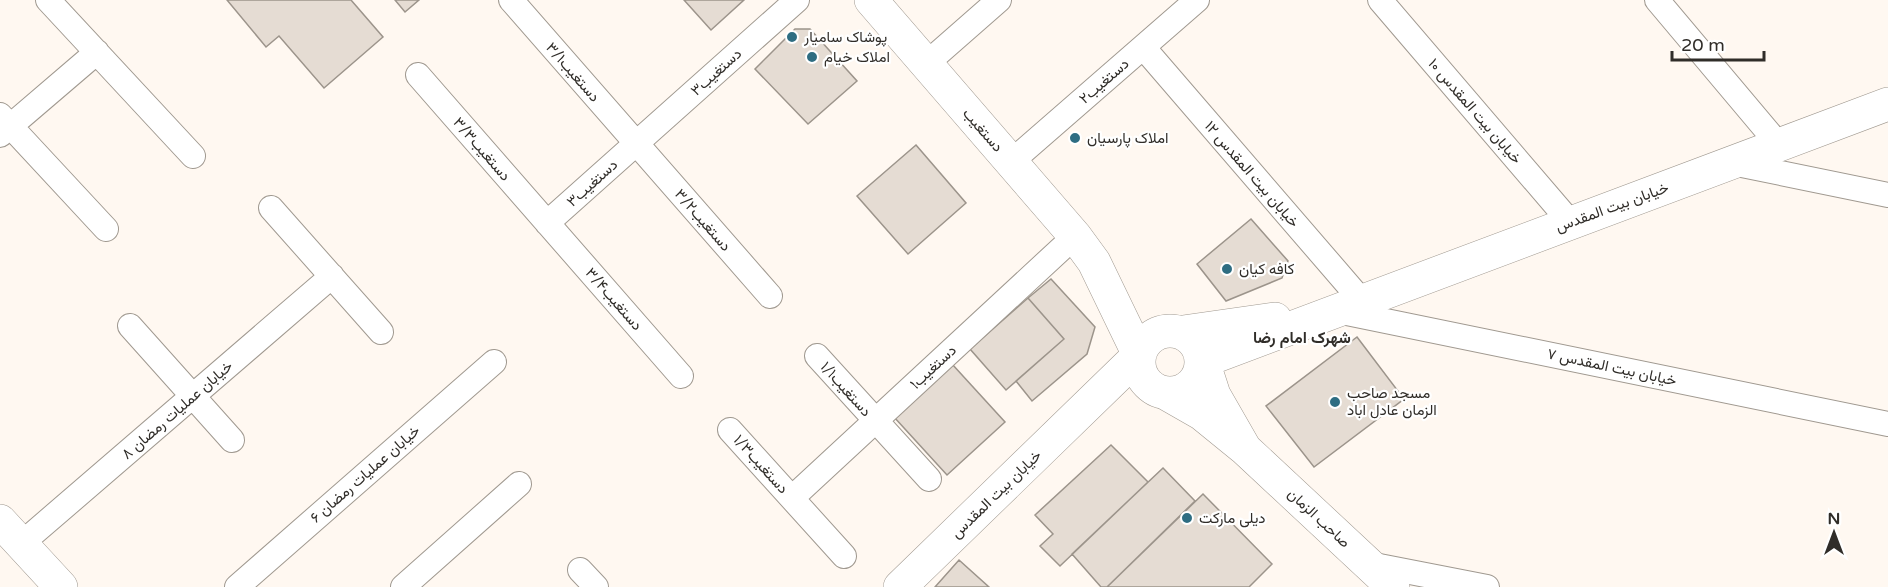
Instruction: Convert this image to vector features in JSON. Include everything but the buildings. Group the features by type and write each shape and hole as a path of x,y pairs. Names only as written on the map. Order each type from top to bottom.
{"street":[{"path":"48,0 193,156"},
{"name":"۳/۱دستغیب","path":"511,0 636,143"},
{"name":"دستغیب۳","path":"636,143 797,0"},
{"name":"دستغیب","path":"871,0 1075,236 1094,262"},
{"path":"926,64 999,0"},
{"name":"۲دستغیب","path":"1011,162 1197,0"},
{"name":"خیابان بیت المقدس ۱۰","path":"1380,0 1571,223"},
{"path":"1657,0 1779,145"},
{"name":"خیابان بیت المقدس ۱۲","path":"1143,47 1349,306"},
{"path":"97,52 3,125 106,229"},
{"name":"۳/۳دستغیب","path":"418,75 547,223"},
{"name":"خیابان بیت المقدس","path":"1203,361 1888,104"},
{"name":"۳دستغیب","path":"547,223 636,143"},
{"name":"۳/۲دستغیب","path":"636,143 770,296"},
{"path":"1732,163 1888,195"},
{"path":"271,208 381,332"},
{"name":"۳/۴دستغیب","path":"547,223 681,376"},
{"name":"دستغیب۱","path":"792,498 1075,236"},
{"path":"1094,262 1173,332 1197,344 1214,395 1245,449"},
{"path":"1094,262 1139,355 1139,372 1159,391 1202,414 1245,449"},
{"name":"خیابان عملیات رمضان ۸","path":"11,532 193,396 332,276"},
{"name":"خیابان بیت المقدس","path":"900,587 1139,355 1148,339 1173,332 1349,306"},
{"name":"خیابان بیت المقدس ۷","path":"1349,306 1888,424"},
{"path":"130,326 232,440"},
{"name":"دستغیب۱/۱","path":"817,356 928,479"},
{"path":"1092,400 1159,391 1185,391 1198,379 1203,361"},
{"name":"خیابان عملیات رمضان ۶","path":"237,587 494,362"},
{"name":"۱/۳دستغیب","path":"730,430 844,556"},
{"name":"صاحب الزمان","path":"1245,449 1393,587"},
{"path":"403,587 519,484"},
{"path":"11,532 62,587"},
{"path":"1370,564 1487,587"}],"place":[{"name":"پوشاک سامیار","path":"792,37"},
{"name":"املاک خیام","path":"812,57"},
{"name":"املاک پارسیان","path":"1075,138"},
{"name":"کافه کیان","path":"1227,269"},
{"name":"مسجد صاحب الزمان عادل اباد","path":"1335,402"},
{"name":"دیلی مارکت","path":"1187,518"}],"district":[{"name":"شهرک امام رضا","path":"1302,338"}]}
